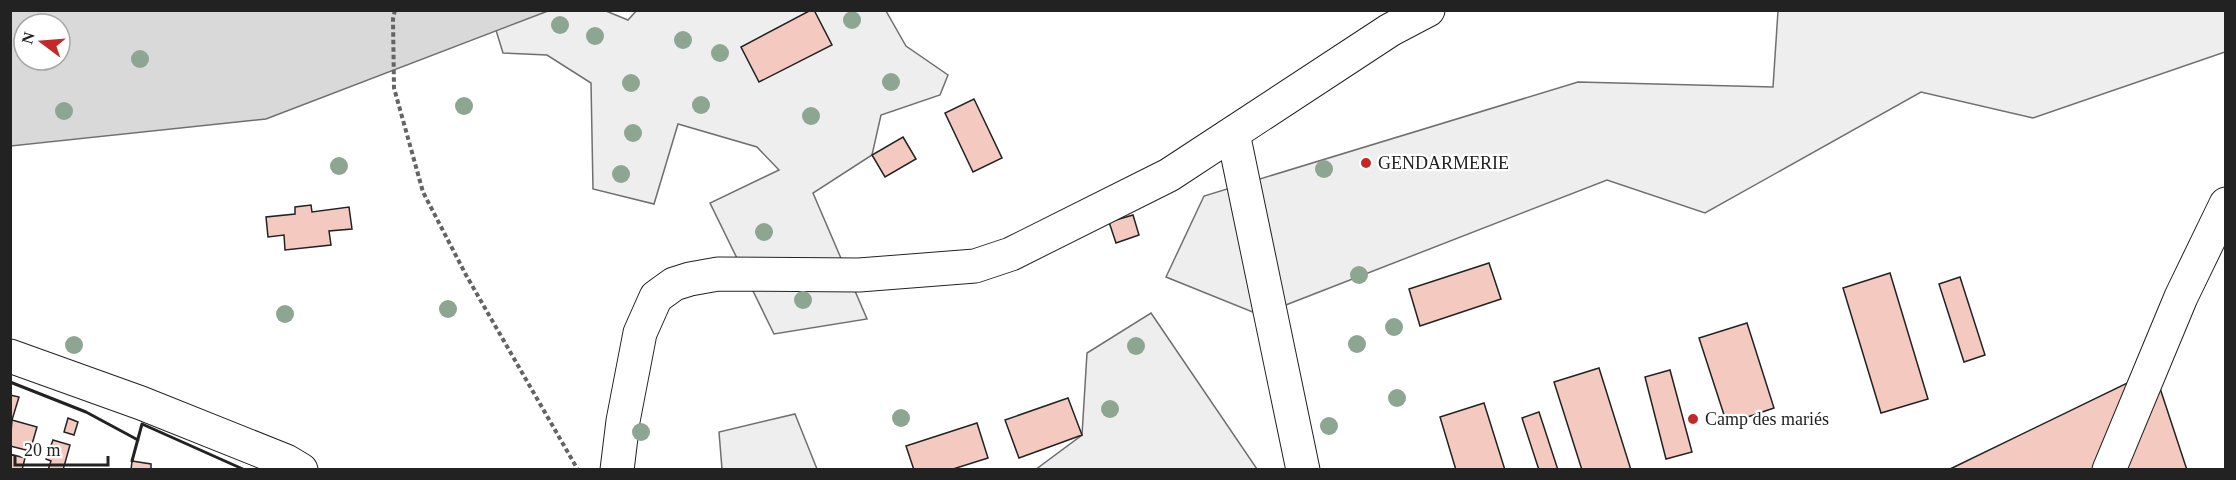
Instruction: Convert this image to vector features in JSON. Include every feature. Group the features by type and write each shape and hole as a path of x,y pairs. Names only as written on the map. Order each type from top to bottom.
{"street":[{"path":"617,470 623,421 640,333 656,297 674,284 718,274 859,275 975,266 1011,254 1159,180 1233,133 1392,20 1428,10"},
{"path":"1233,133 1303,470"},
{"path":"2109,470 2181,297 2226,204"},
{"path":"10,356 141,403 286,461 301,470"}],"path":[{"path":"395,10 393,19 394,88 423,192 466,276 578,470"}],"shaded area":[{"path":"538,10 606,11 628,20 637,10 886,11 906,46 948,75 940,95 881,115 872,155 813,193 867,319 774,334 710,203 779,170 757,147 678,124 654,204 593,189 591,83 547,55 503,53 495,27"},
{"path":"10,11 548,11 266,119 11,146"},
{"path":"1778,11 2225,11 2225,52 2033,118 1921,92 1705,213 1607,180 1260,315 1166,277 1204,196 1578,82 1773,87"},
{"path":"1151,313 1257,469 1035,470 1082,435 1087,353"},
{"path":"795,414 817,469 722,469 719,432"}],"building":[{"path":"814,10 832,45 759,82 741,47"},
{"path":"974,99 1002,158 973,172 945,113"},
{"path":"903,137 916,159 885,177 872,155"},
{"path":"311,205 312,212 349,207 352,229 329,231 331,245 285,250 284,235 268,237 266,217 295,214 295,207"},
{"path":"1133,215 1139,235 1116,243 1109,222"},
{"path":"1489,263 1501,299 1420,326 1409,289"},
{"path":"1890,273 1928,399 1881,413 1843,288"},
{"path":"1960,277 1985,355 1964,362 1939,284"},
{"path":"1747,323 1774,408 1727,424 1699,338"},
{"path":"1599,368 1631,470 1582,470 1554,382"},
{"path":"1670,370 1692,452 1666,459 1645,377"},
{"path":"2154,370 2187,470 1948,470"},
{"path":"10,395 19,397 12,420 10,419"},
{"path":"1068,398 1082,435 1019,458 1005,420"},
{"path":"1484,403 1505,470 1456,470 1440,417"},
{"path":"1539,412 1558,470 1539,470 1522,418"},
{"path":"68,418 78,422 74,435 64,432"},
{"path":"12,420 37,427 30,451 10,446"},
{"path":"977,423 988,458 950,470 914,470 906,446"},
{"path":"53,440 70,445 63,470 48,470 51,461 46,459"},
{"path":"10,454 25,458 22,470 10,470"},
{"path":"132,461 151,464 151,470 131,470"}],"wall":[{"path":"10,382 86,412 138,440"},
{"path":"132,461 142,424 245,470"}],"place":[{"name":"GENDARMERIE","path":"1366,163"},
{"name":"Camp des mariés","path":"1693,419"}]}
